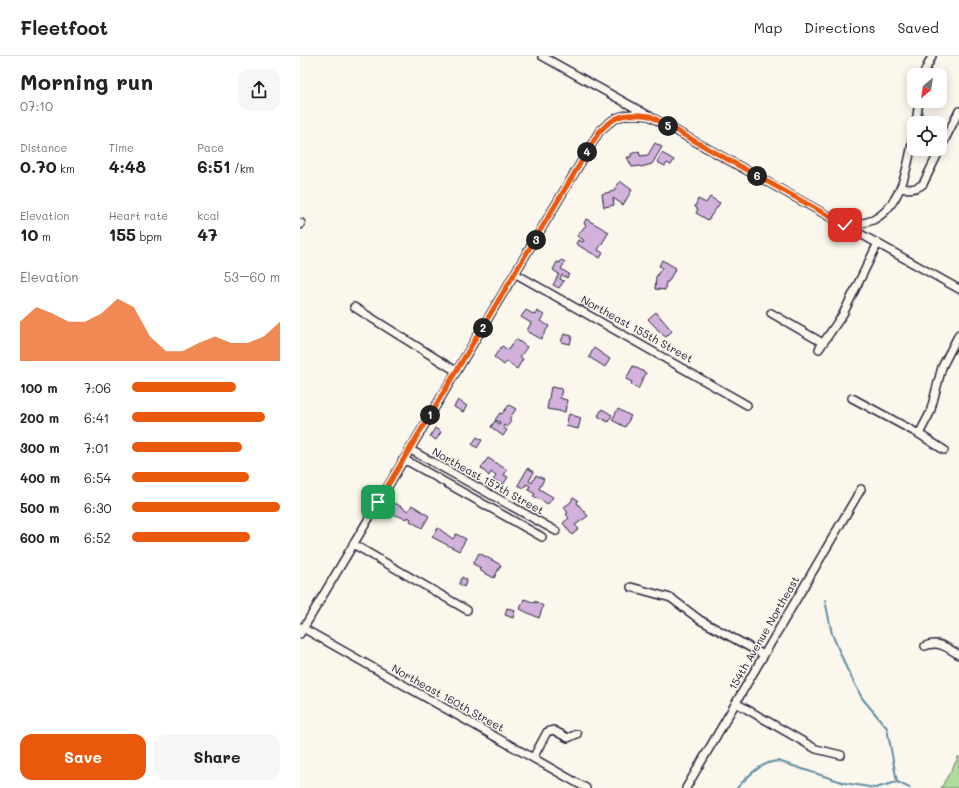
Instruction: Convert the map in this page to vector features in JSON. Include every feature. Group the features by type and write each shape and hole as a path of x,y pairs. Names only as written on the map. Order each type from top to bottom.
{"street":[{"path":"542,56 878,242 959,289"},
{"path":"926,68 932,56"},
{"path":"900,188 919,188 923,184 959,111"},
{"path":"301,630 456,371 516,274 599,132 608,122 618,116 631,113 650,116"},
{"path":"845,225 872,220 882,214 892,203 900,188 910,156"},
{"path":"771,313 821,346 843,314 859,284 878,242"},
{"name":"Northeast 155th Street","path":"516,274 747,405"},
{"path":"354,307 456,371"},
{"path":"919,434 930,413 942,367 959,334"},
{"path":"852,398 919,434 944,450"},
{"name":"Northeast 157th Street","path":"409,449 556,531"},
{"path":"402,461 409,462 542,537"},
{"name":"154th Avenue Northeast","path":"686,788 861,489"},
{"path":"353,544 467,610"},
{"path":"631,588 671,598 700,620 764,655"},
{"name":"Northeast 160th Street","path":"301,630 586,788"},
{"path":"925,646 931,643 938,643 959,655"},
{"path":"736,703 816,750 841,755"},
{"path":"533,758 548,732 553,730 568,738 577,734"}],"green space":[{"path":"959,756 959,788 941,788"}],"building":[{"path":"655,143 662,147 652,164 641,167 632,167 627,157 631,157 631,154 639,151 640,156 648,155"},
{"path":"662,153 674,160 671,165 667,163 665,166 657,162"},
{"path":"620,181 632,190 623,205 613,198 614,205 604,207 602,194 614,191"},
{"path":"710,197 720,203 708,220 696,213 698,209 695,207 698,199 706,203"},
{"path":"586,219 609,232 598,250 603,253 600,258 576,244 578,240 583,242 584,240 577,236 586,225 584,224"},
{"path":"561,260 565,262 561,269 569,274 567,278 562,275 560,279 564,281 559,288 553,285 559,274 553,270 557,262 560,263"},
{"path":"662,260 676,268 668,282 666,282 665,290 655,289 656,277 662,267 659,266"},
{"path":"584,298 588,301 583,308 580,305"},
{"path":"526,310 535,315 537,311 544,315 540,321 549,326 541,339 527,331 531,323 521,317"},
{"path":"656,312 672,331 666,337 648,319"},
{"path":"564,334 572,336 570,344 561,342"},
{"path":"516,339 527,347 520,357 523,359 517,369 507,361 504,365 494,357 502,346 508,350"},
{"path":"594,348 610,359 605,367 589,357"},
{"path":"633,366 646,373 638,389 631,385 632,382 626,379"},
{"path":"551,387 562,389 560,398 567,400 565,412 547,409"},
{"path":"458,400 467,406 463,412 454,407"},
{"path":"509,405 516,409 509,419 511,421 507,427 504,425 503,427 507,430 503,436 491,427 495,421 499,424 500,422 495,420"},
{"path":"602,409 612,415 608,422 598,416"},
{"path":"618,409 631,416 625,427 612,420"},
{"path":"569,414 581,418 578,429 566,426"},
{"path":"435,428 441,432 436,440 430,436"},
{"path":"477,437 482,440 477,448 472,444"},
{"path":"488,458 507,470 504,475 508,477 503,485 493,480 496,476 491,472 489,476 481,468"},
{"path":"528,468 534,472 529,481 532,483 536,475 544,479 539,489 553,497 548,504 533,496 535,494 528,490 530,486 526,484 524,488 518,485"},
{"path":"573,497 578,500 577,503 588,516 575,525 579,529 572,535 563,523 569,518 564,507 571,502"},
{"path":"395,503 408,511 412,505 429,516 422,528 410,521 411,519 408,517 407,519 389,513"},
{"path":"438,528 453,539 456,534 466,539 459,551 432,537"},
{"path":"479,553 501,565 494,578 479,570 481,568 473,564"},
{"path":"462,577 467,580 464,587 459,584"},
{"path":"524,599 535,603 535,601 543,606 539,618 520,609"},
{"path":"507,608 515,610 513,618 505,615"}],"waterway":[{"path":"825,600 832,634 847,669 862,698 887,728 897,782 910,788"},
{"path":"737,788 750,774 760,767 778,761 845,783 875,788 897,782"}],"route":[{"path":"378,502 516,274 599,132 608,122 618,116 631,113 650,116 845,225"}]}
